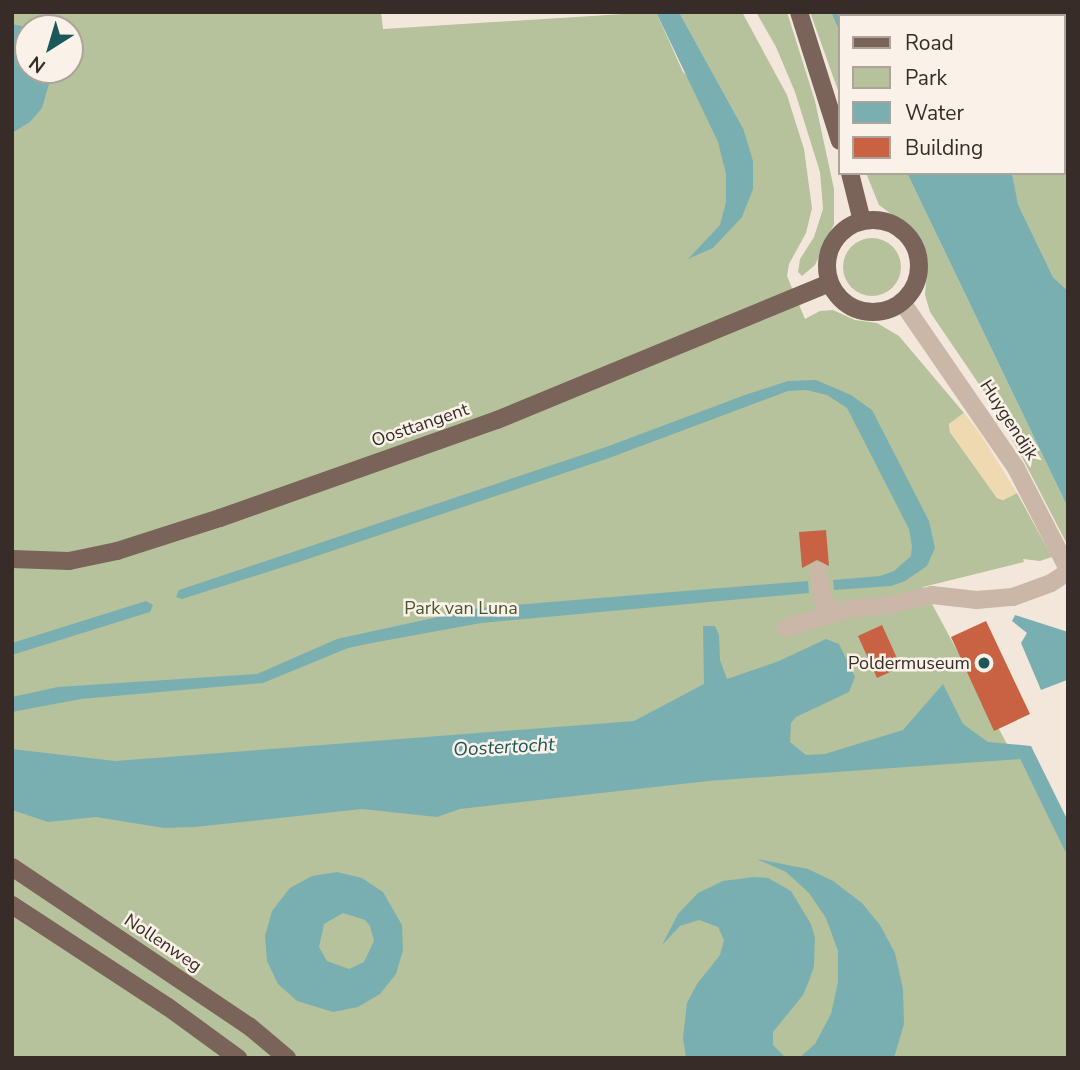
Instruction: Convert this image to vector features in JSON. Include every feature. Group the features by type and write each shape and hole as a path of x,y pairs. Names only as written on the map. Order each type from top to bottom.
{"main road":[{"path":"799,12 838,135"},
{"path":"850,175 862,221"},
{"path":"862,221 889,223 911,240 917,252 917,279 902,302 891,308 867,312 845,303 830,283 827,271 832,245 839,234 862,221"},
{"name":"Oosttangent","path":"12,559 69,561 117,551 220,518 497,420 830,283"},
{"name":"Nollenweg","path":"12,867 249,1026 287,1058"},
{"path":"12,905 238,1058"}],"street":[{"name":"Huygendijk","path":"902,302 1016,468 1068,570"},
{"path":"785,628 848,609 886,606 932,595 977,600 1013,597 1051,583 1068,570"},
{"path":"818,571 823,600 833,614"}],"green space":[{"name":"Park van Luna","path":"12,12 381,12 383,29 656,12 683,72 743,128 679,12 742,12 787,95 804,149 812,208 806,233 789,264 787,276 805,319 820,311 833,310 855,320 877,323 899,336 964,413 949,424 950,432 997,498 1003,500 1017,493 1052,557 1040,561 1023,559 1024,562 923,587 1015,759 1020,759 1068,855 1068,1058 12,1058"},
{"path":"756,12 787,12 815,101 834,189 834,224 815,265 802,276 798,272 800,259 814,237 823,209 820,172 795,92 776,47"},
{"path":"810,12 831,12 838,28 838,90"},
{"path":"1068,12 1068,291 1053,277 1017,205 1012,175 1066,175 1066,14 978,14"},
{"path":"867,175 908,175 1068,508 1068,546 985,393 930,312 925,295 928,261 920,240 914,231 879,205"},
{"path":"866,238 878,238 888,242 897,251 901,273 893,288 878,296 866,296 856,292 847,283 843,273 843,261 847,251 856,242"}],"sand":[{"path":"964,413 1017,493 1003,500 997,498 950,432 949,424"}],"water":[{"path":"656,12 679,12 743,128 753,161 753,189 742,217 713,248 688,259 720,225 726,202 726,174 718,142"},
{"path":"831,12 978,14 838,14 838,28"},
{"path":"12,24 14,84 49,84 42,108 30,122 12,133"},
{"path":"908,175 1012,175 1018,205 1053,277 1068,291 1068,508"},
{"path":"816,380 851,395 872,410 929,521 935,548 927,566 905,581 891,586 834,590 833,580 880,576 894,571 911,556 912,546 909,529 847,408 827,395 806,390 788,391 609,458 299,562 182,599 176,597 179,590 606,447 745,395 788,381"},
{"path":"808,581 809,593 481,623 372,643 348,648 263,683 81,699 12,712 12,697 58,687 257,674 337,639 479,608"},
{"path":"146,601 153,605 150,612 12,655 12,643"},
{"path":"1015,615 1068,632 1067,680 1041,690 1021,643 1027,633 1012,621"},
{"name":"Oostertocht","path":"703,626 715,626 719,635 720,660 727,679 779,661 826,639 839,644 855,677 849,692 796,717 791,723 790,742 806,755 825,754 903,730 943,684 963,724 988,742 1031,746 1068,821 1068,850 1065,851 1020,759 708,781 460,809 437,817 362,809 164,828 96,817 48,822 12,810 12,749 115,761 634,721 704,684"},
{"path":"757,859 808,869 833,881 862,903 880,925 895,953 903,989 904,1024 894,1058 799,1058 815,1044 831,1014 838,982 838,951 826,918 809,893 786,872"},
{"path":"337,872 362,878 383,892 402,925 403,950 396,974 380,994 358,1007 333,1012 297,1001 278,984 267,961 265,936 272,911 290,888 312,876","holes":["343,913 365,920 370,926 374,941 364,962 349,969 327,961 319,947 324,924"]},
{"path":"768,878 791,891 811,924 815,938 814,966 803,995 773,1032 773,1045 786,1058 686,1058 683,1038 687,1003 697,984 720,955 724,940 718,927 699,920 680,926 662,945 678,914 698,893 723,881"}],"building":[{"path":"826,530 829,566 817,560 802,568 799,532"},
{"name":"Poldermuseum","path":"986,621 1030,714 994,731 951,637"},
{"path":"882,625 901,667 877,678 858,636"}],"place":[{"name":"Poldermuseum","path":"984,663"}]}
